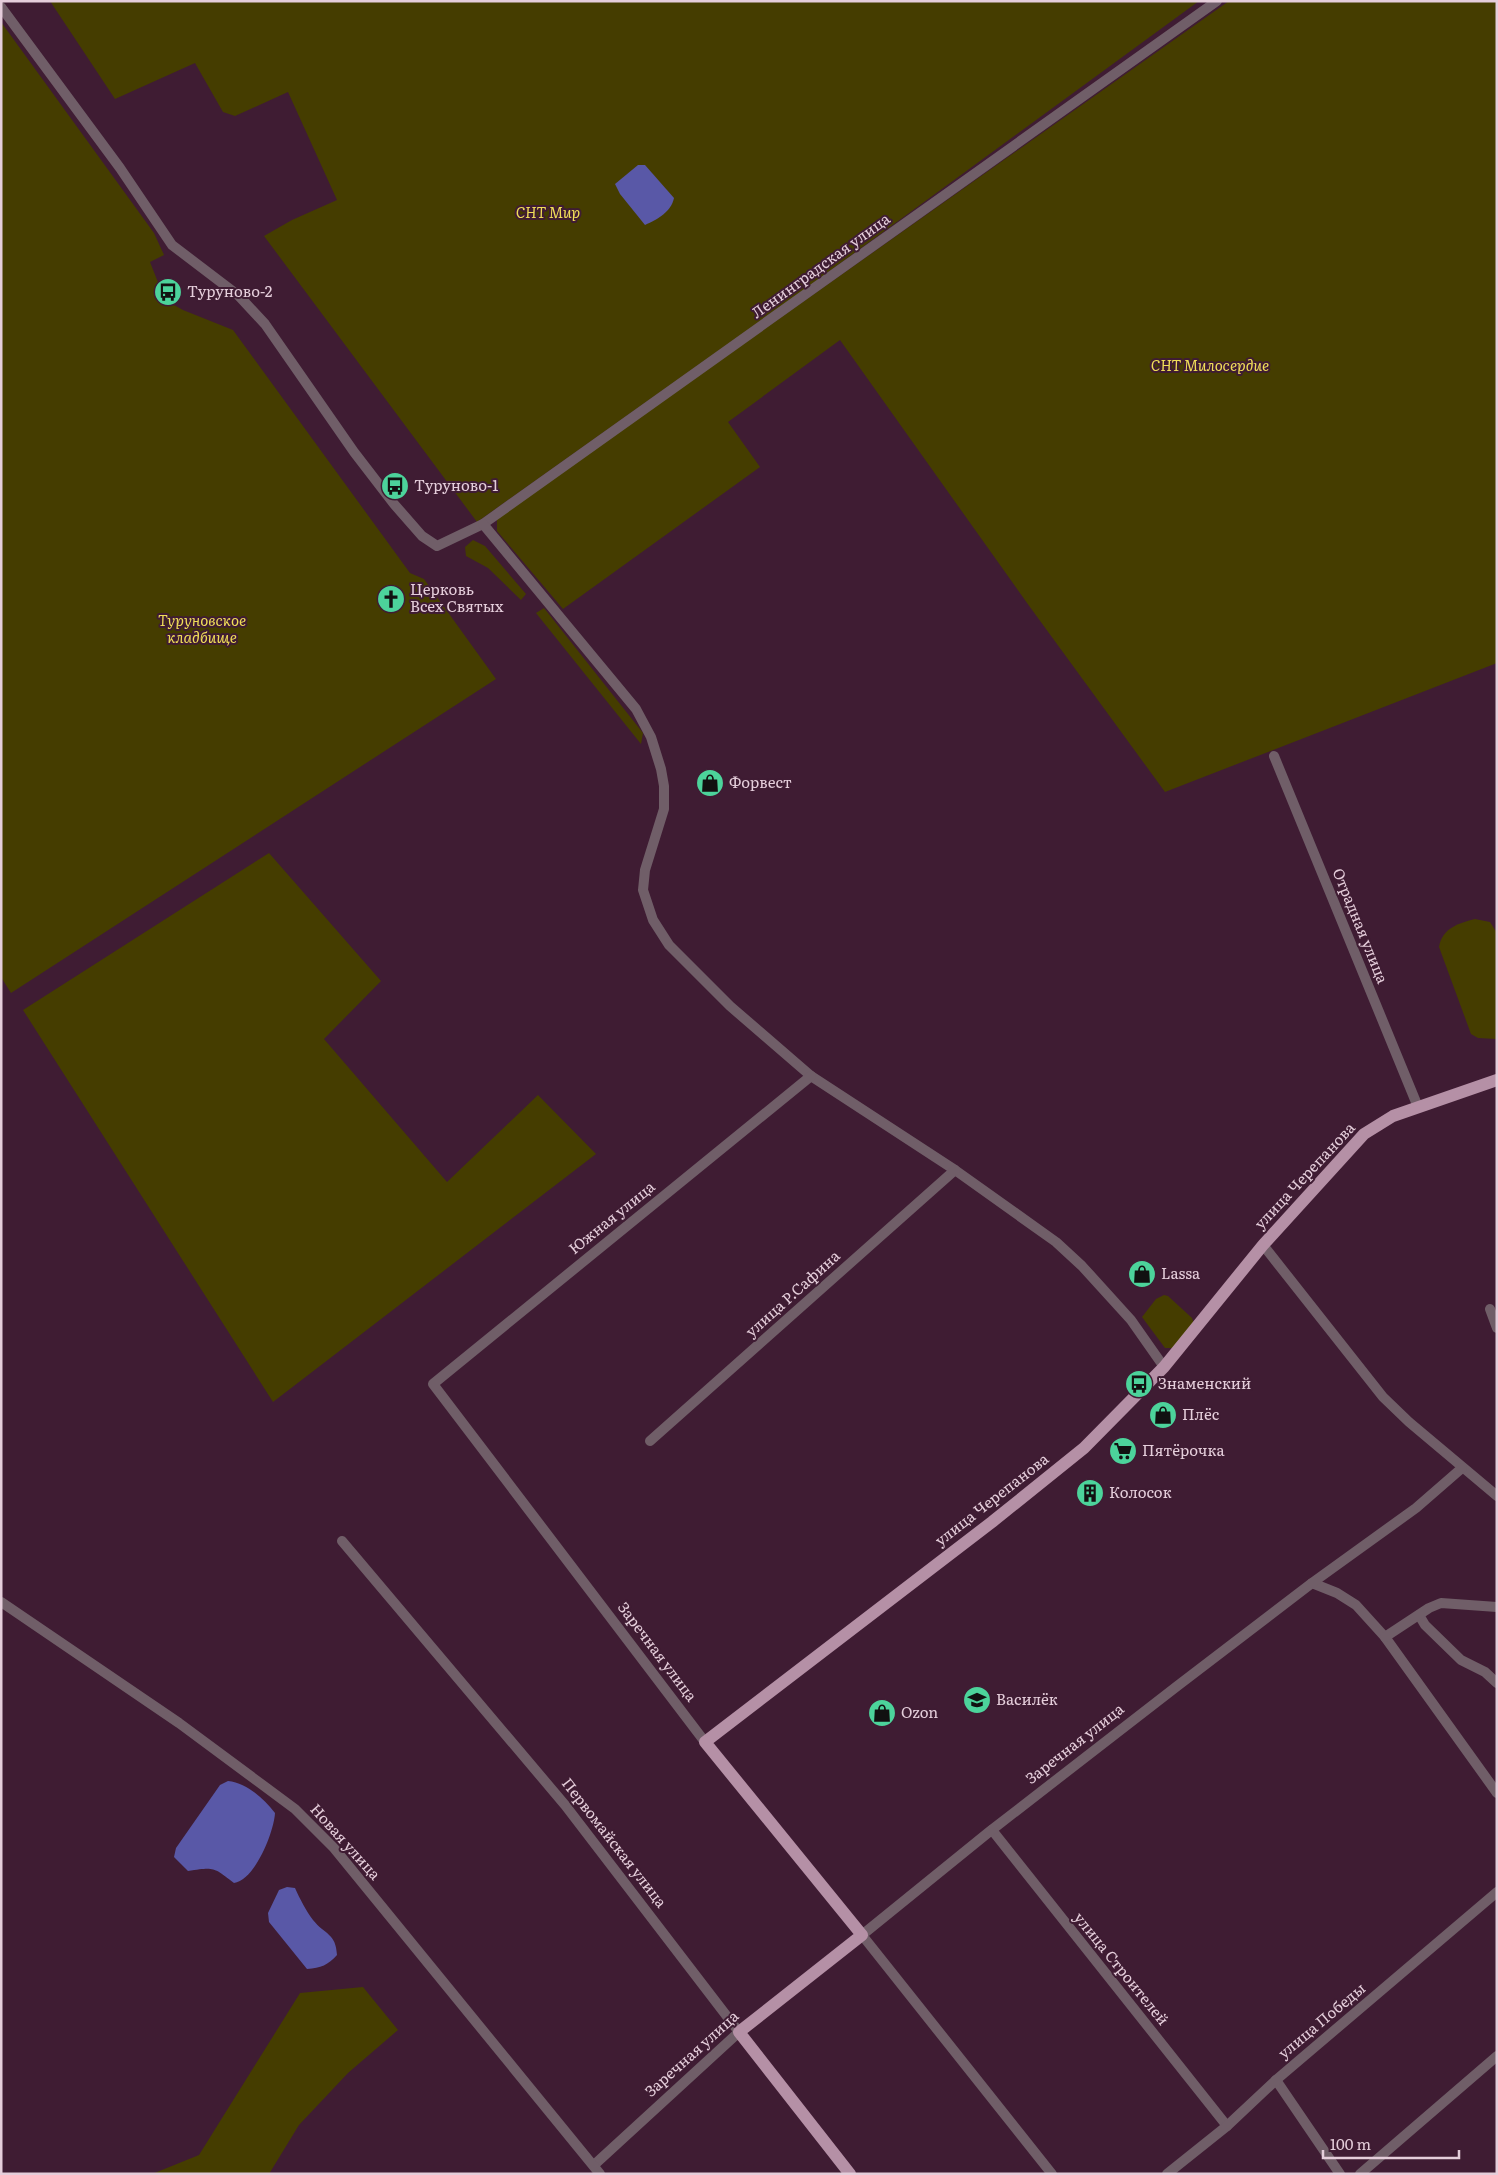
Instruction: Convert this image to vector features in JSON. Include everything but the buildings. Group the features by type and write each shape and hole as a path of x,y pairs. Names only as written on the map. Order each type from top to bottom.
{"main road":[{"name":"улица Черепанова","path":"706,1742 992,1522 1076,1454 1112,1421 1164,1366 1263,1245 1364,1134 1382,1121 1497,1080"},
{"name":"Заречная улица","path":"706,1742 862,1935 738,2032"},
{"name":"Первомайская улица","path":"738,2032 850,2174"}],"street":[{"name":"Ленинградская улица","path":"1,7 120,168 172,245 239,296 265,324 354,452 394,504 422,536 437,546 483,524 1217,1"},
{"path":"483,524 636,710 651,737 662,769 664,808 645,870 644,890 653,920 669,945 730,1006 811,1076 955,1170 1040,1230 1082,1266 1131,1320 1164,1366"},
{"name":"Отрадная улица","path":"1274,756 1418,1107"},
{"name":"Южная улица","path":"433,1384 811,1076"},
{"name":"улица Р.Сафина","path":"650,1441 955,1170"},
{"name":"улица Черепанова","path":"1263,1245 1383,1397 1462,1468 1497,1496"},
{"path":"1490,1309 1497,1328"},
{"name":"Заречная улица","path":"433,1384 706,1742"},
{"name":"Заречная улица","path":"1052,2174 862,1935 992,1830 1312,1583 1416,1508 1462,1468"},
{"name":"Первомайская улица","path":"342,1541 565,1805 738,2032"},
{"path":"1312,1583 1337,1593 1356,1605 1385,1637 1497,1794"},
{"name":"Новая улица","path":"1,1602 179,1724 295,1809 334,1848 597,2169"},
{"path":"1385,1637 1429,1608 1441,1603 1497,1607"},
{"path":"1419,1615 1425,1624 1461,1660 1485,1672 1497,1683"},
{"name":"улица Строителей","path":"992,1830 1227,2126"},
{"name":"улица Победы","path":"1167,2174 1227,2126 1276,2080 1497,1892"},
{"name":"Заречная улица","path":"597,2169 738,2032"},
{"path":"1360,2174 1497,2056"},
{"path":"1276,2080 1340,2174"}],"green space":[{"name":"СНТ Мир","path":"50,1 1199,1 801,292 477,522 264,236 292,220 337,200 288,92 235,116 223,112 195,63 115,99"},
{"name":"СНТ Милосердие","path":"1229,1 1497,1 1497,663 1165,792 1027,603 840,340 728,422 760,467 563,609 497,531 497,518"},
{"name":"Туруновское кладбище","path":"1,22 154,233 164,255 150,262 165,300 183,310 233,330 410,573 424,579 496,679 11,993 1,977"},
{"path":"473,540 485,546 526,594 521,600 488,568 466,556 465,547"},
{"path":"544,608 643,733 641,744 536,613"},
{"path":"269,853 381,981 324,1039 447,1182 538,1095 596,1154 273,1402 23,1010"},
{"path":"1475,919 1490,922 1497,933 1496,1039 1478,1038 1471,1034 1439,947 1444,935 1452,927"},
{"path":"1164,1295 1168,1296 1192,1318 1194,1324 1174,1348 1165,1348 1142,1317 1156,1299"},
{"path":"363,1987 398,2030 348,2073 299,2125 269,2174 152,2174 199,2155 300,1993"}],"shaded area":[{"path":"638,165 645,165 674,198 667,211 659,218 645,225 620,194 615,184"},
{"path":"228,1781 235,1782 254,1792 275,1813 267,1843 256,1865 242,1880 234,1883 213,1869 188,1871 174,1857 176,1848 220,1785"},
{"path":"287,1887 295,1888 310,1916 335,1942 337,1955 324,1965 307,1969 269,1922 268,1913 279,1890"}],"place":[{"name":"Туруново-2","path":"168,292"},
{"name":"Туруново-1","path":"395,486"},
{"name":"Церковь Всех Святых","path":"391,599"},
{"name":"Форвест","path":"710,783"},
{"name":"Lassa","path":"1142,1274"},
{"name":"Знаменский","path":"1139,1384"},
{"name":"Плёс","path":"1163,1415"},
{"name":"Пятёрочка","path":"1123,1451"},
{"name":"Колосок","path":"1090,1493"},
{"name":"Василёк","path":"977,1700"},
{"name":"Ozon","path":"882,1713"}]}
